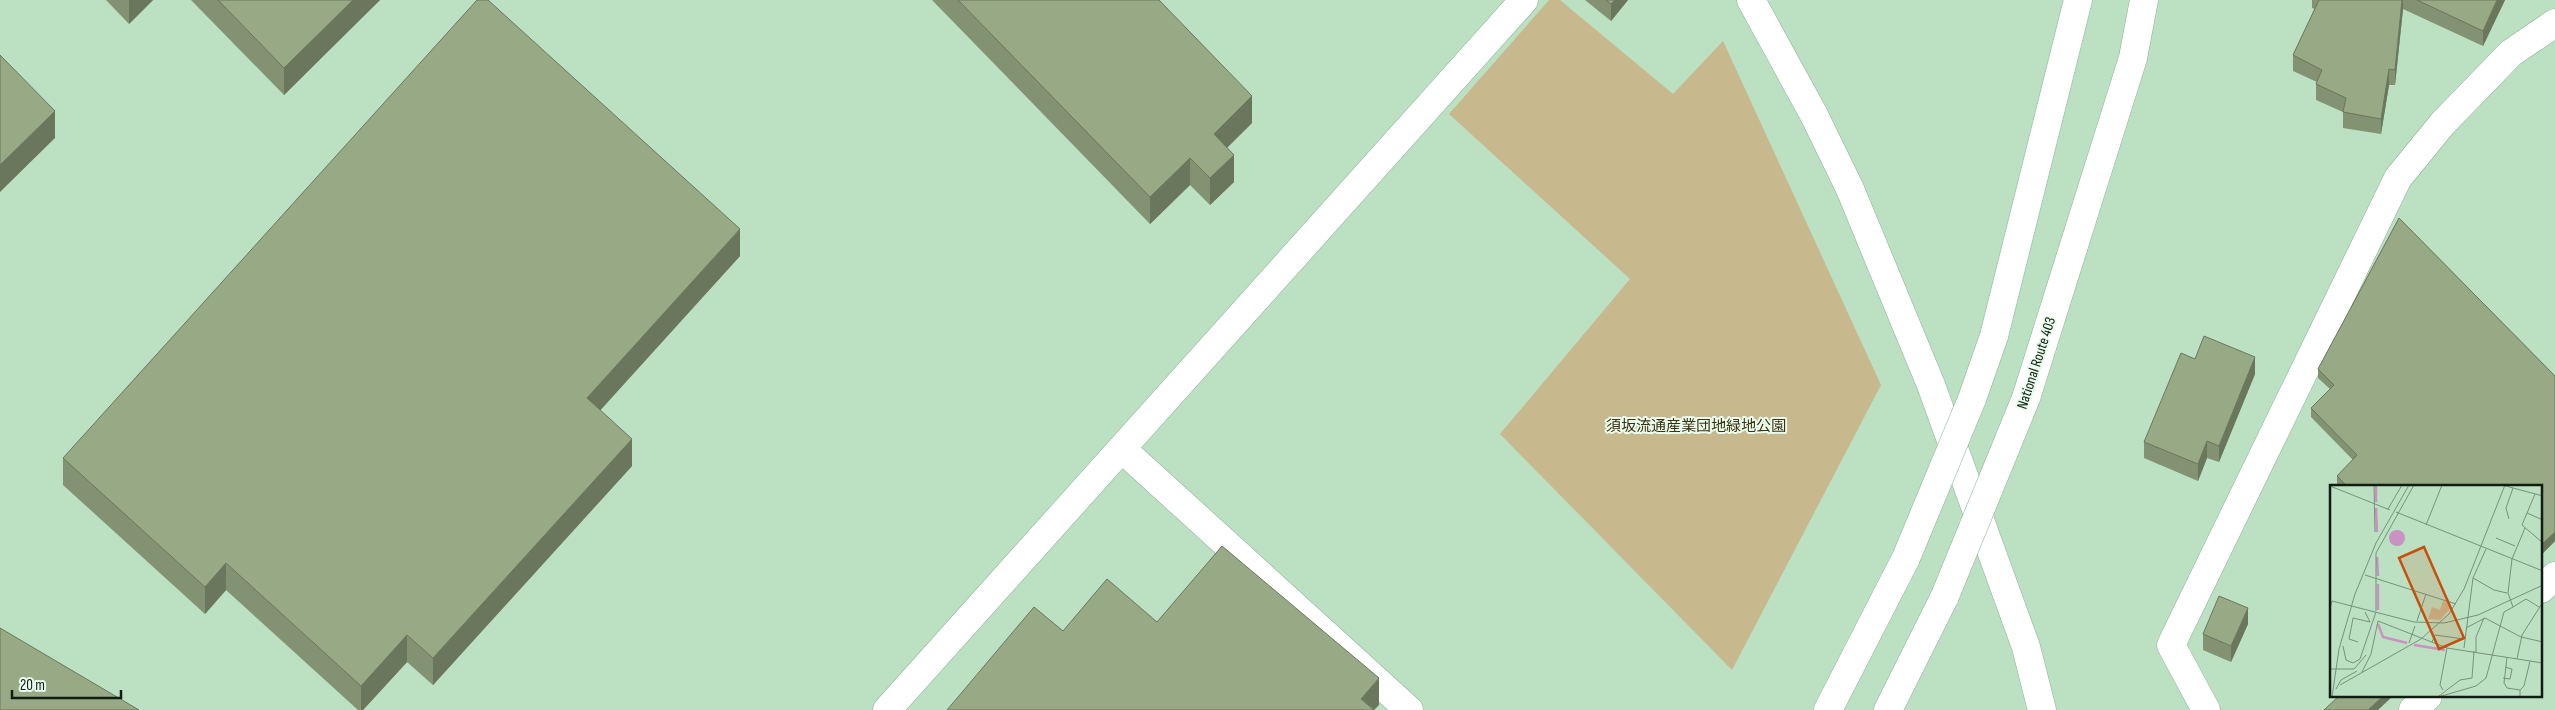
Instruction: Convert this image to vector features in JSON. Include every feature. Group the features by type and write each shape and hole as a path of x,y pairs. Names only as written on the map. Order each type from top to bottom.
{"main road":[{"path":"887,710 1524,0"},
{"path":"1751,0 1814,115 1850,189 1932,385 2026,647 2042,710"},
{"path":"1828,710 1906,558 1954,443 1994,336 2078,0"},
{"name":"National Route 403","path":"1888,710 1945,596 2026,398 2133,58 2144,0"},
{"path":"2206,710 2171,645 2398,178 2443,123 2511,53 2555,23"},
{"path":"1122,449 1409,710"},
{"path":"2542,588 2555,576"},
{"path":"2413,710 2426,698"}],"green space":[{"name":"須坂流通産業団地緑地公園","path":"1549,0 1560,0 1673,94 1723,41 1881,385 1732,670 1500,434 1630,279 1449,114"}],"building":[{"path":"218,0 353,0 284,68"},
{"path":"477,0 488,0 740,229 587,398 632,439 433,658 407,635 361,686 226,563 205,587 63,458"},
{"path":"958,0 1159,0 1252,96 1214,134 1234,155 1210,178 1190,158 1150,197"},
{"path":"1606,0 1615,0 1611,4"},
{"path":"2319,0 2402,0 2395,70 2389,69 2381,119 2343,112 2346,98 2316,84 2322,70 2293,55"},
{"path":"2417,0 2497,0 2483,31"},
{"path":"0,55 55,111 0,165"},
{"path":"2399,218 2555,376 2555,532 2542,544 2542,485 2346,485 2337,476 2357,455 2311,408 2334,385 2318,369"},
{"path":"2204,336 2255,357 2219,446 2207,441 2198,464 2144,442 2181,353 2195,359"},
{"path":"1222,546 1379,678 1361,699 1374,710 947,710 1034,607 1063,631 1107,579 1157,622"},
{"path":"2219,596 2248,608 2231,646 2203,634"},
{"path":"0,628 139,710 0,710"},
{"path":"2337,698 2381,698 2368,710 2324,710"}]}
